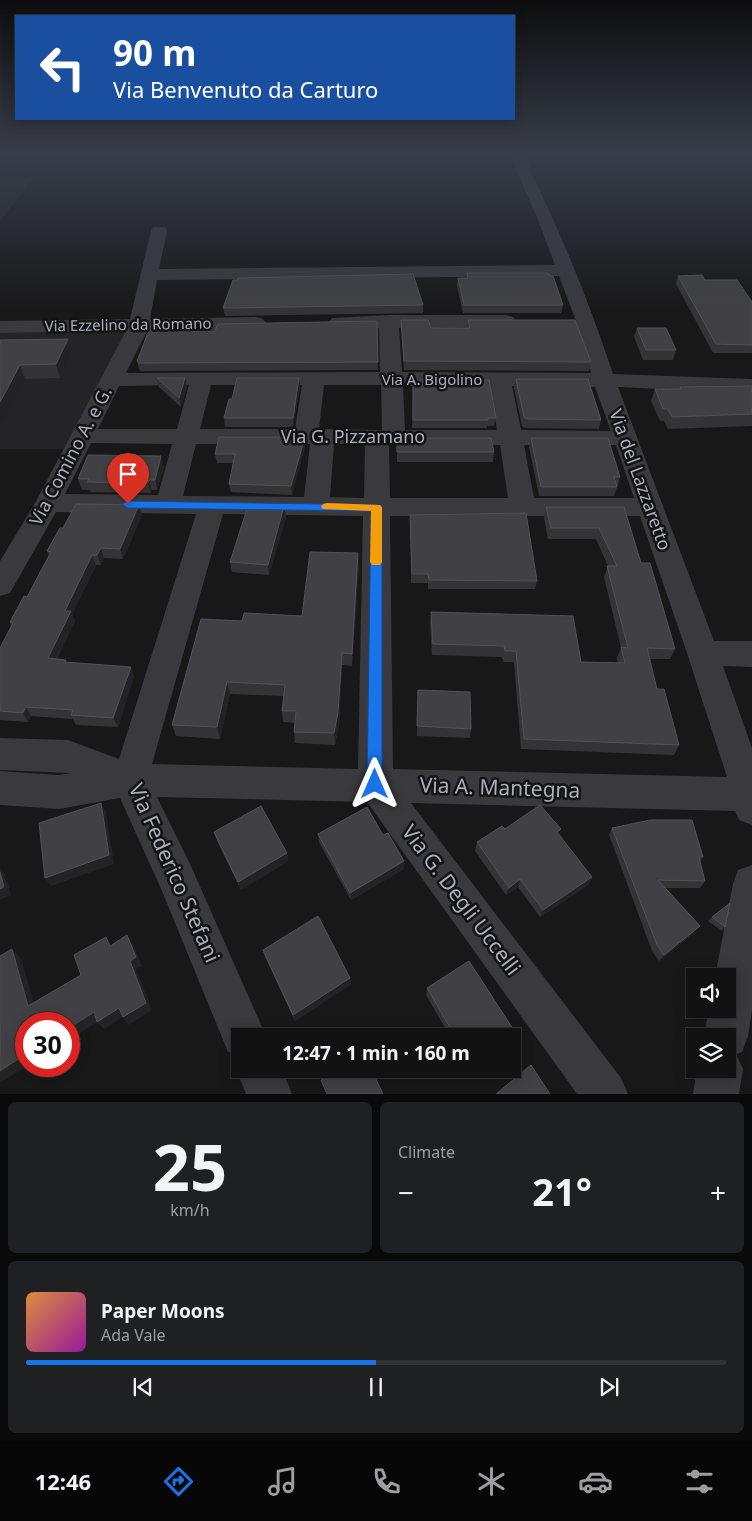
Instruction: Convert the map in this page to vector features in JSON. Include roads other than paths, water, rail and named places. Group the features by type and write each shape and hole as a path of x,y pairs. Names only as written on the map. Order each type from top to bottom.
{"street":[{"name":"Via del Lazzaretto","path":"539,206 567,270 576,321 604,380 702,653 751,801"},
{"name":"Via Comino A. e G.","path":"0,584 48,503 139,326 159,230"},
{"path":"149,275 567,270"},
{"path":"375,784 377,507 391,380 389,321"},
{"path":"319,322 527,321"},
{"name":"Via Ezzelino da Romano","path":"0,327 279,323"},
{"path":"168,506 202,378"},
{"path":"314,378 316,506"},
{"name":"Via A. Bigolino","path":"112,380 314,378 604,380 752,386"},
{"path":"500,380 523,507"},
{"name":"Via G. Pizzamano","path":"82,436 624,438"},
{"path":"48,503 168,506 650,507"},
{"name":"Via Federico Stefani","path":"212,506 130,780 176,878 241,1028"},
{"path":"702,653 752,654"},
{"name":"Via A. Mantegna","path":"0,754 68,756 130,780"},
{"name":"Via A. Mantegna","path":"0,788 59,792 130,780 375,784 751,801"},
{"name":"Via G. Degli Uccelli","path":"375,784 604,1094"},
{"path":"727,1028 752,884"},
{"path":"262,1078 269,1094"},
{"path":"716,1094 719,1078"}]}
